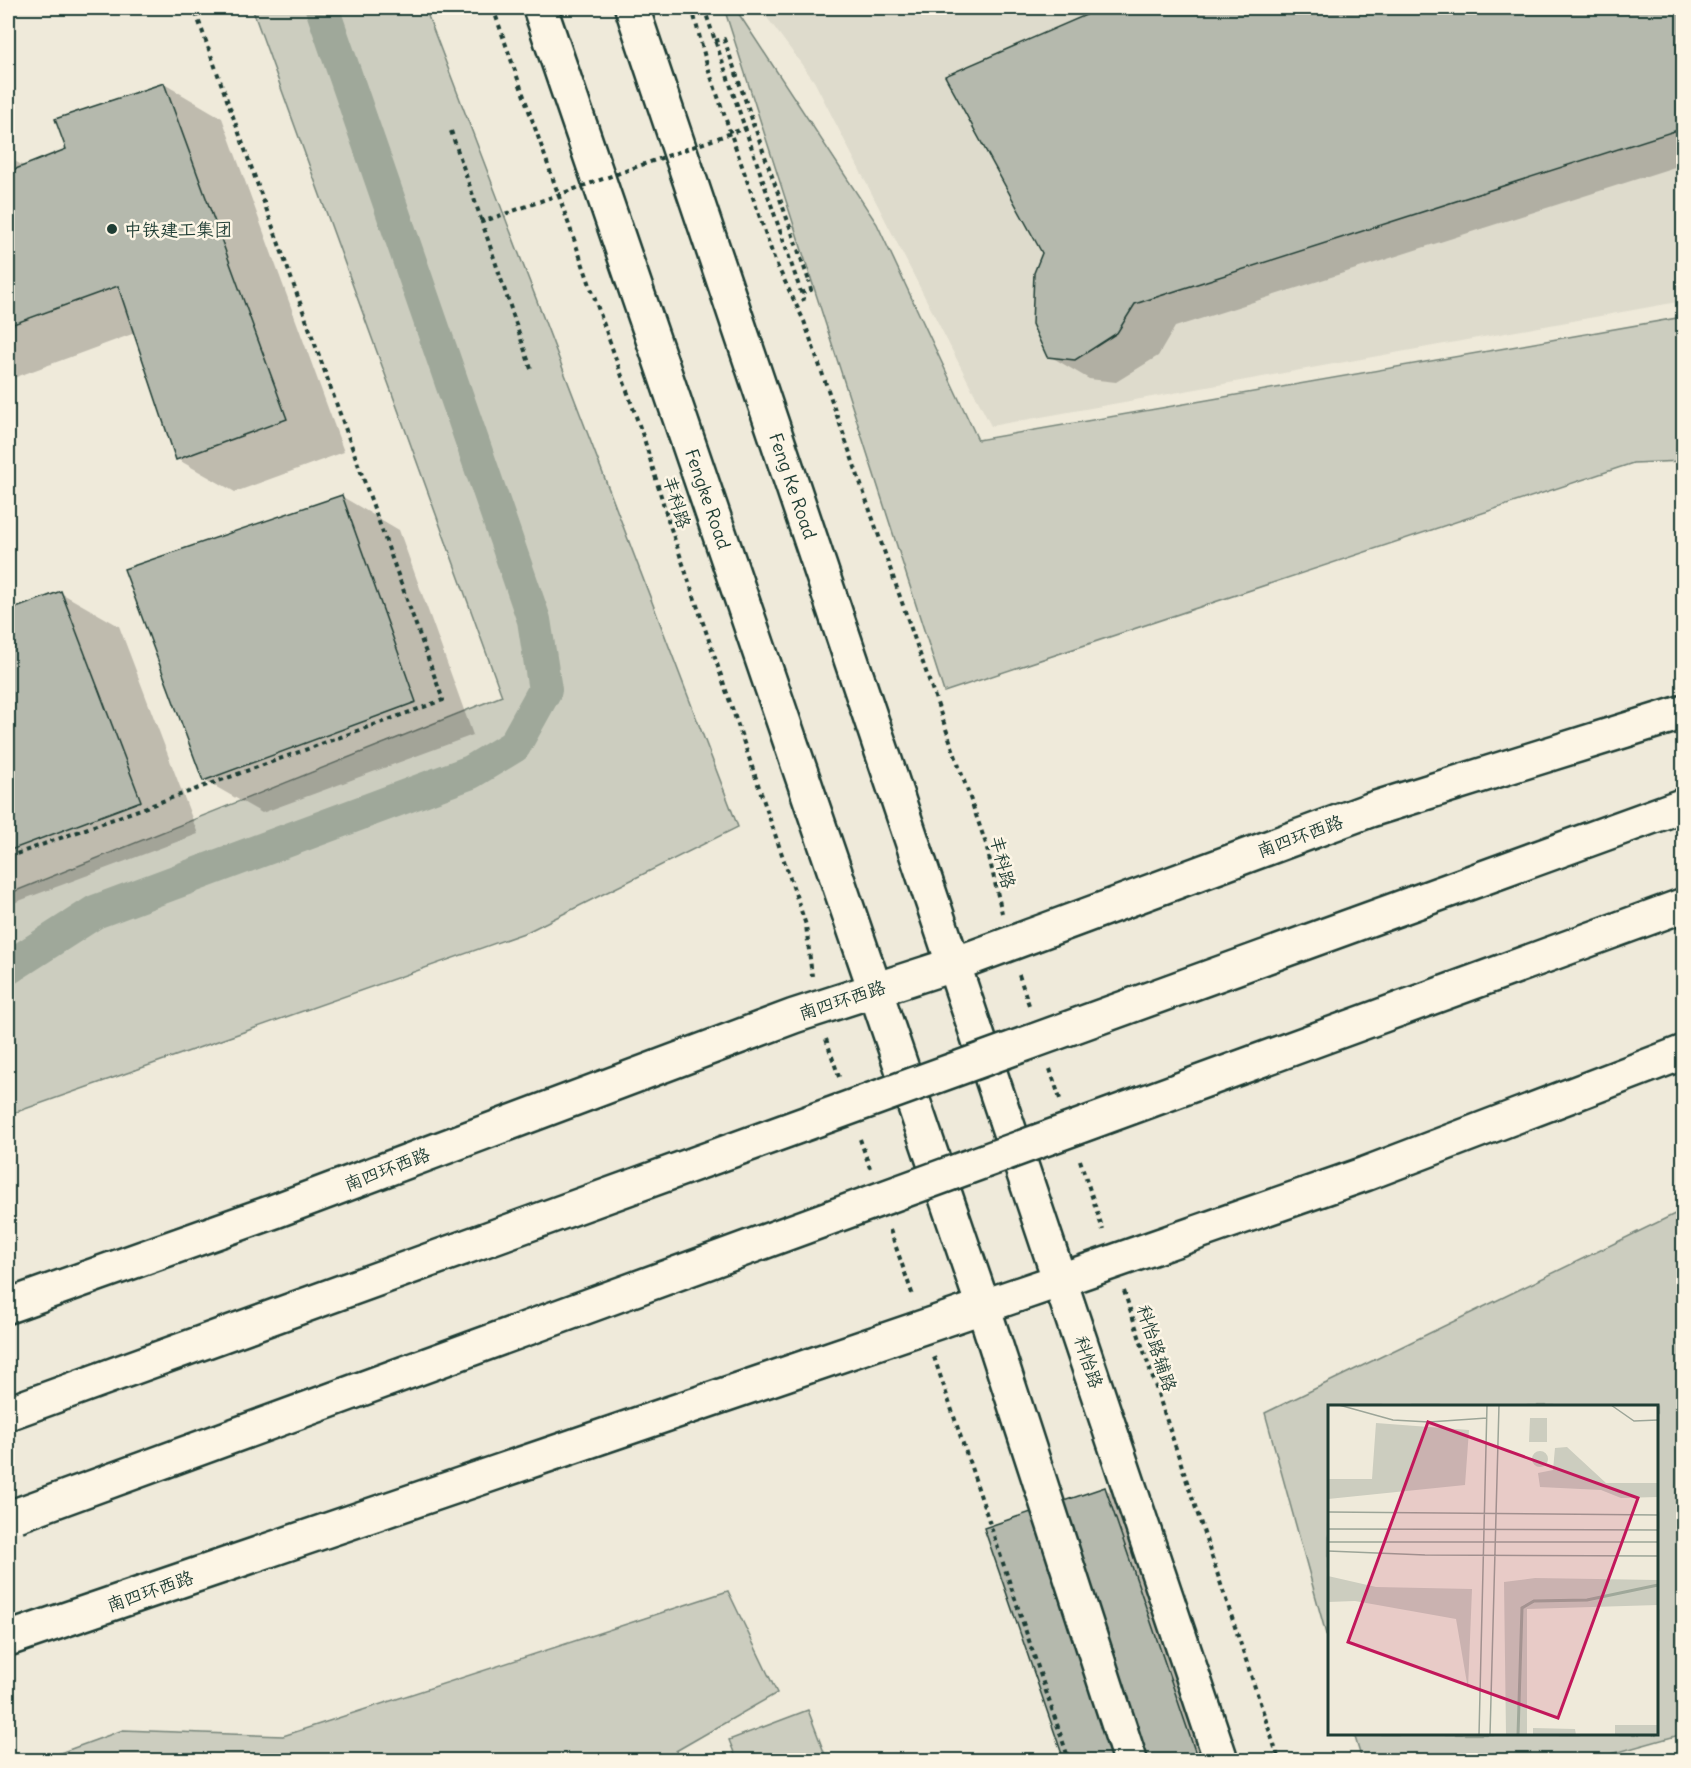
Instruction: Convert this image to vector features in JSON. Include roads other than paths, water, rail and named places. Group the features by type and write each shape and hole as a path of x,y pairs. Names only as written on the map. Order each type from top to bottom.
{"main road":[{"name":"Fengke Road","path":"540,8 876,990"},
{"name":"Feng Ke Road","path":"632,8 955,964"},
{"name":"南四环西路","path":"8,1306 286,1206 816,1009 955,964 1370,810 1683,712"},
{"path":"8,1413 1683,805"},
{"path":"17,1515 1683,905"},
{"name":"科怡路","path":"955,964 1221,1761"},
{"path":"876,990 983,1306 1130,1761"},
{"name":"南四环西路","path":"8,1639 1114,1262 1365,1173 1683,1052"}],"waterway":[{"path":"8,968 95,912 471,772 514,746 545,690 534,620 322,8"}],"place":[{"name":"中铁建工集团","path":"112,229"}]}
